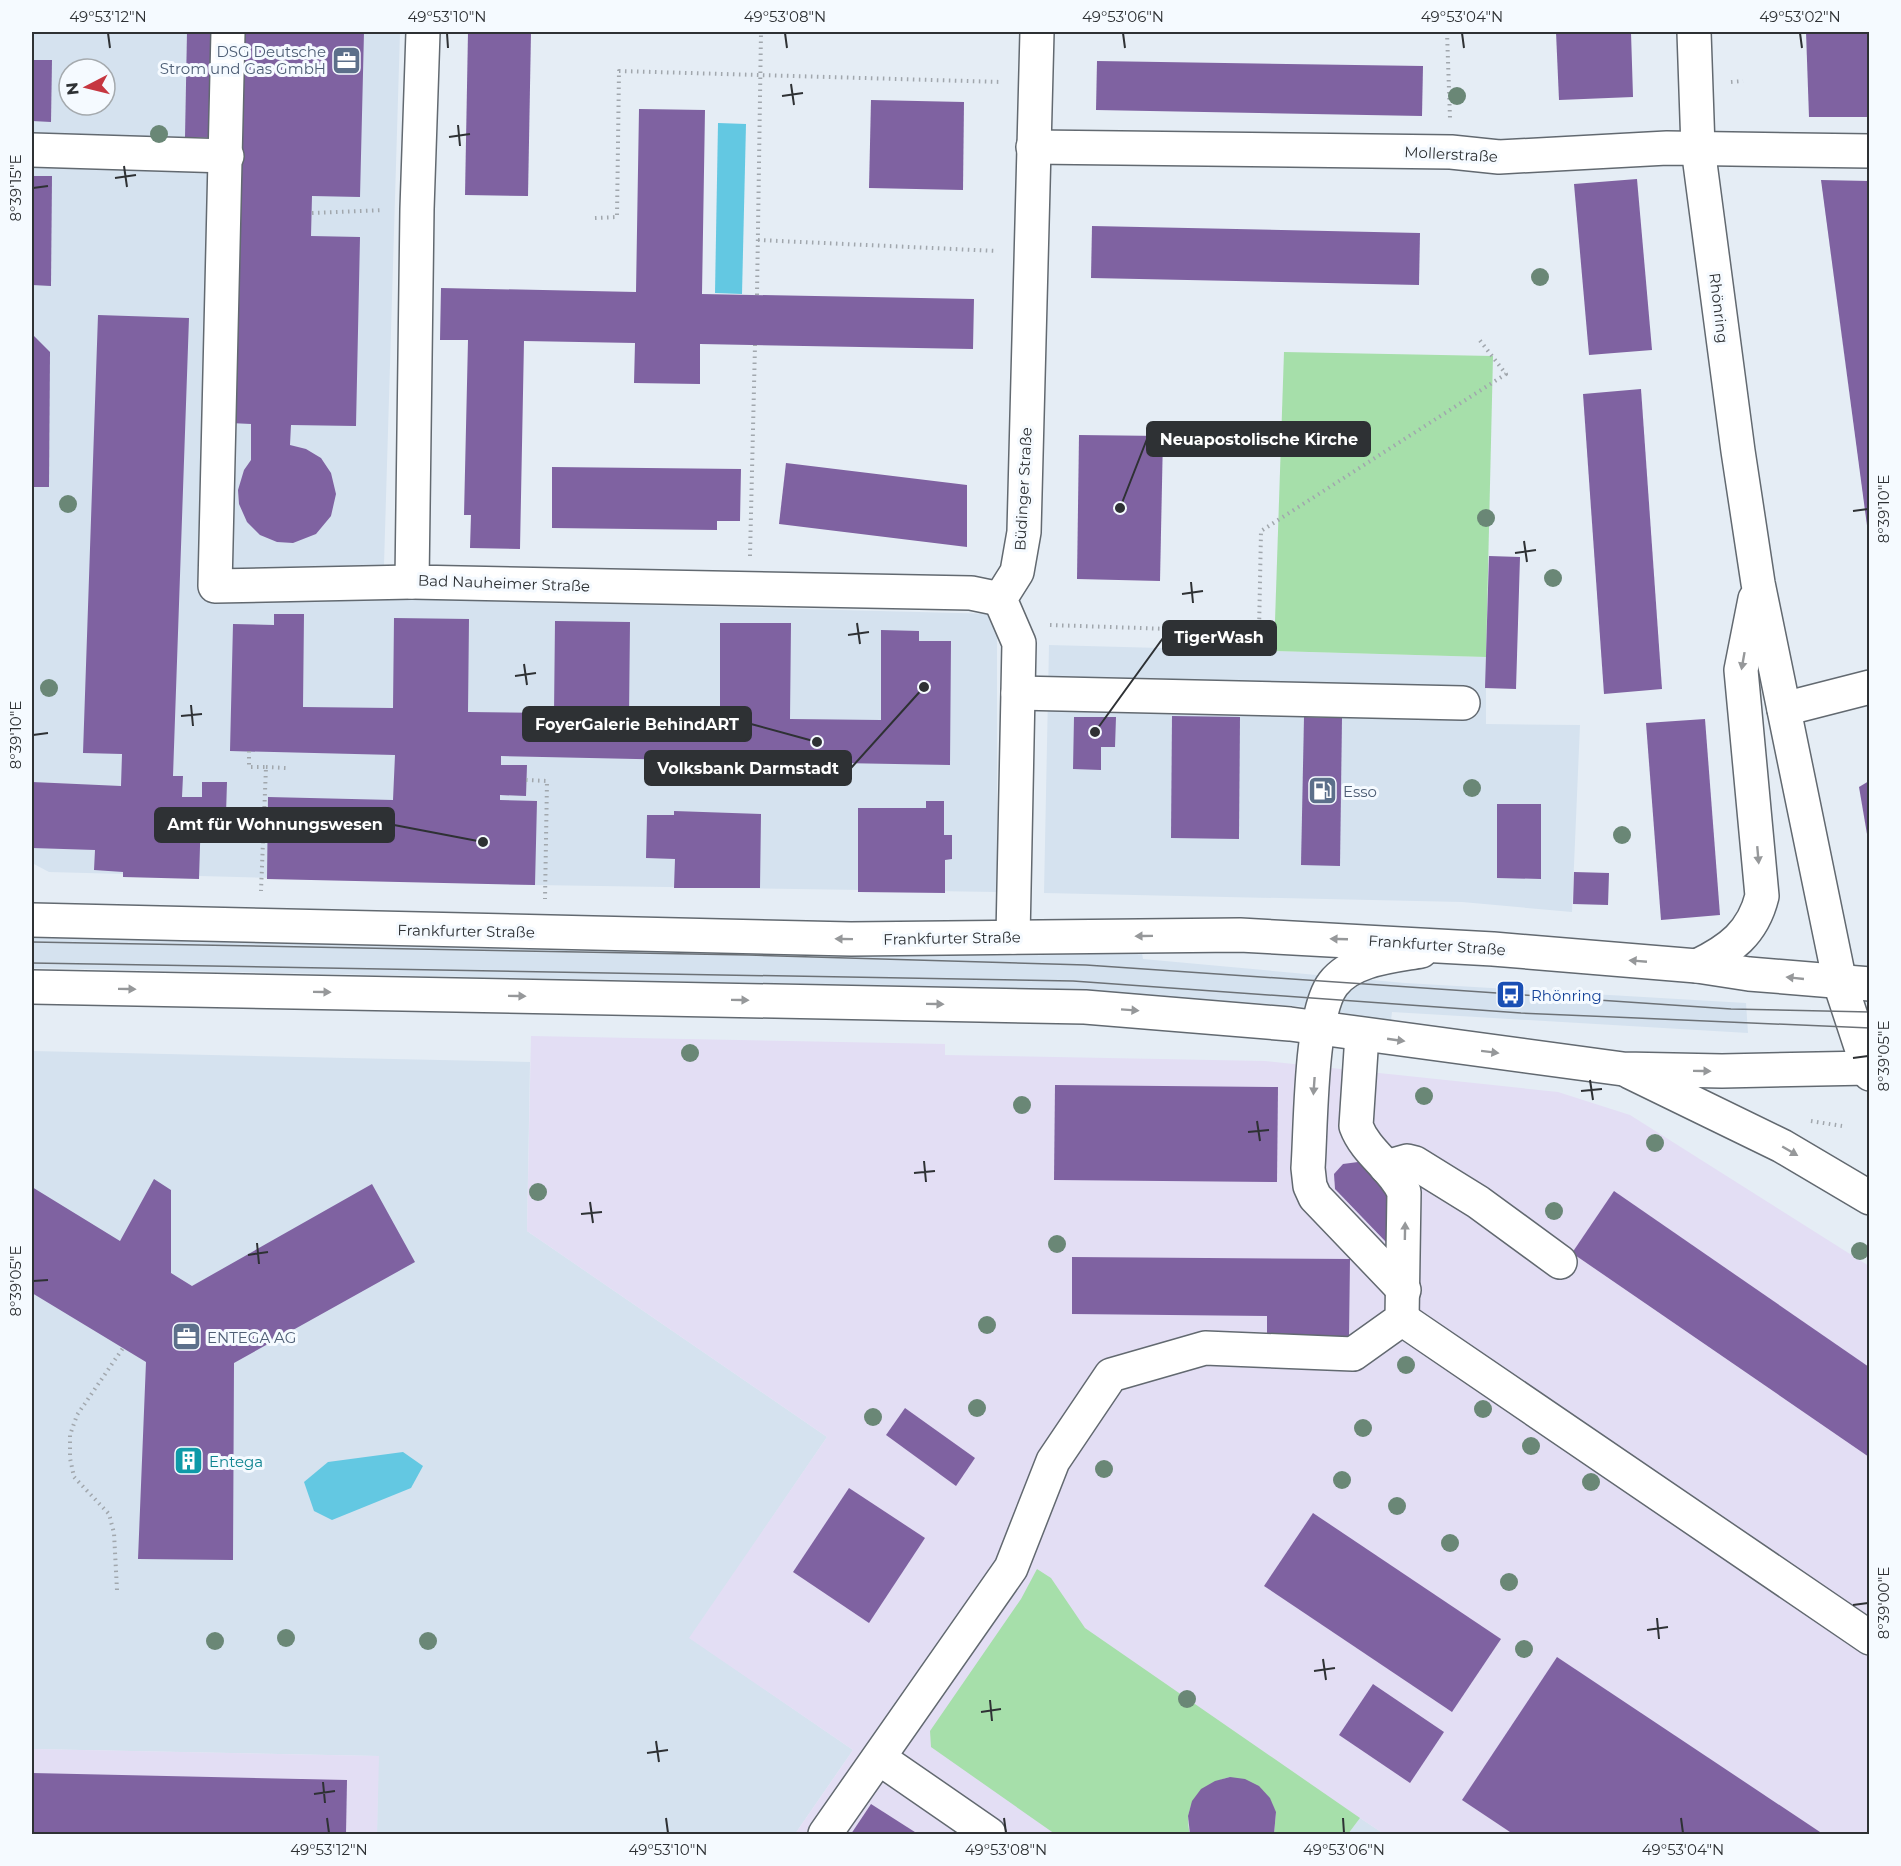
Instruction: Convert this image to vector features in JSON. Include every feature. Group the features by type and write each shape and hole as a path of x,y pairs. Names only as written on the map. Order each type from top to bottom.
{"main road":[{"path":"228,32 227,156 215,586 412,582"},
{"name":"Bad Nauheimer Straße","path":"423,32 417,209 412,582 749,579 970,594 1006,611"},
{"name":"Büdinger Straße","path":"1006,611 1017,572 1024,532 1037,32"},
{"name":"Rhönring","path":"1694,32 1698,148 1758,583 1784,709 1855,984 1869,1070"},
{"name":"Mollerstraße","path":"1033,147 1451,152 1499,157 1698,148 1869,151"},
{"path":"32,150 112,164 227,156"},
{"name":"Rhönring","path":"1697,966 1723,954 1740,940 1750,928 1762,896 1742,670 1758,583"},
{"path":"1006,611 1019,643 1013,937"},
{"path":"1784,709 1869,687"},
{"path":"1018,693 1463,703"},
{"name":"Frankfurter Straße","path":"32,920 839,939 1240,935 1446,946 1697,966 1855,984"},
{"path":"1446,946 1363,963 1334,983 1325,998 1319,1028 1308,1168 1310,1186 1315,1197 1403,1304 1869,1638"},
{"path":"32,987 1085,1007 1219,1017 1319,1028 1623,1069 1869,1070"},
{"path":"825,1834 1011,1568 1053,1461 1111,1375 1204,1348 1353,1354 1403,1304 1404,1192 1399,1180 1361,1138 1356,1126 1362,1035"},
{"path":"1623,1069 1782,1146 1869,1198"},
{"path":"1386,1167 1407,1161 1415,1163 1478,1202 1560,1262"},
{"path":"879,1758 989,1834"}],"path":[{"path":"757,295 761,32"},
{"path":"1447,32 1451,152"},
{"path":"595,218 617,217 620,71 1035,83"},
{"path":"312,213 417,209"},
{"path":"758,240 1030,253"},
{"path":"1006,611 1259,632 1261,531 1506,374 1478,338"},
{"path":"749,579 755,345"},
{"path":"249,751 249,767 286,768"},
{"path":"261,901 266,767"},
{"path":"526,780 547,781 545,906"},
{"path":"117,1590 114,1533 109,1514 74,1477 70,1458 70,1435 77,1415 123,1348"}],"shaded area":[{"path":"32,32 400,32 383,598 997,614 997,892 535,885 49,872 32,863"},
{"path":"1049,645 1486,657 1486,724 1580,725 1572,912 1462,902 1044,893"},
{"path":"32,937 1010,956 1142,953 1143,959 1405,983 1746,1003 1748,1033 1392,1012 1391,1021 1309,1007 1063,989 32,968"},
{"path":"531,1036 945,1044 945,1055 1265,1061 1558,1092 1630,1115 1869,1266 1869,1834 1384,1834 1360,1818 1348,1834 795,1834 853,1750 689,1638 827,1437 527,1231"},
{"path":"32,1051 530,1062 527,1231 827,1437 690,1638 853,1750 795,1834 377,1834 378,1756 32,1749"},
{"path":"32,1749 379,1756 377,1834 32,1834"},
{"path":"1360,1818 1384,1834 1348,1834"}],"green space":[{"path":"1284,352 1493,356 1486,657 1274,651"},
{"path":"1037,1569 1051,1578 1085,1628 1360,1818 1348,1834 1274,1834 1276,1812 1230,1777 1211,1785 1196,1797 1189,1813 1190,1834 1055,1834 931,1747 930,1731 1021,1599"}],"water":[{"path":"718,123 746,124 742,294 715,293"},
{"path":"403,1452 423,1466 411,1488 332,1520 314,1511 304,1482 328,1462"}],"building":[{"path":"187,32 218,32 216,138 185,137"},
{"path":"237,32 364,32 360,197 312,196 311,236 360,237 356,426 291,425 290,445 306,449 321,458 331,473 336,494 331,516 316,534 293,543 277,542 260,535 247,522 239,504 238,490 244,470 251,460 251,424 230,423"},
{"path":"468,32 531,32 528,196 465,195"},
{"path":"1556,32 1631,32 1633,97 1559,100"},
{"path":"1806,32 1868,32 1869,117 1809,117"},
{"path":"32,60 52,60 51,122 32,121"},
{"path":"1097,61 1423,66 1422,116 1096,110"},
{"path":"871,100 964,102 963,190 869,188"},
{"path":"639,109 705,110 702,294 974,299 973,349 700,344 700,384 634,383 635,343 524,341 520,549 470,548 471,515 464,515 468,340 440,340 441,288 636,292"},
{"path":"32,176 52,176 51,286 32,285"},
{"path":"1637,179 1652,350 1589,355 1574,184"},
{"path":"1821,180 1869,181 1869,533 1868,533"},
{"path":"1092,226 1420,233 1419,285 1091,278"},
{"path":"98,315 189,318 173,776 183,776 182,797 202,797 202,782 227,782 226,814 201,814 199,879 123,877 123,872 94,870 95,850 32,848 32,782 121,786 122,754 83,753"},
{"path":"32,334 50,352 49,487 32,487"},
{"path":"1641,389 1662,689 1604,694 1583,394"},
{"path":"1079,435 1163,436 1160,581 1077,579"},
{"path":"786,463 967,485 967,547 779,524"},
{"path":"552,467 741,469 740,521 717,521 717,530 552,528"},
{"path":"1489,556 1520,557 1516,689 1485,688"},
{"path":"274,614 304,614 303,707 393,708 394,618 469,619 468,712 554,713 555,621 630,622 629,717 720,718 720,623 791,623 790,719 881,720 881,630 919,631 919,641 951,641 950,765 840,763 840,774 824,774 824,763 501,756 501,765 527,765 526,796 500,795 500,800 537,801 535,885 267,879 268,797 393,800 395,755 230,751 233,624 274,625"},
{"path":"1172,716 1240,717 1239,839 1171,838"},
{"path":"1074,717 1116,717 1115,747 1101,747 1101,770 1073,769"},
{"name":"Esso","path":"1304,717 1342,718 1340,866 1301,865"},
{"path":"1705,719 1720,915 1661,920 1646,723"},
{"path":"1869,781 1869,839 1868,840 1859,787"},
{"path":"926,801 944,801 944,835 952,835 952,859 945,860 945,893 858,892 858,808 926,808"},
{"path":"1497,804 1541,804 1541,879 1497,878"},
{"path":"674,811 761,814 760,888 674,888 675,859 646,858 647,815 674,815"},
{"path":"1574,872 1609,873 1608,905 1573,904"},
{"path":"1055,1085 1278,1087 1277,1182 1054,1180"},
{"path":"1358,1162 1390,1195 1386,1242 1335,1189 1334,1174 1343,1164"},
{"name":"Entega","path":"154,1179 171,1190 171,1273 192,1286 372,1184 415,1262 234,1363 233,1560 138,1559 146,1362 32,1293 32,1187 120,1241"},
{"path":"1614,1191 1869,1367 1869,1457 1572,1253"},
{"path":"1072,1257 1350,1259 1349,1337 1267,1336 1267,1316 1072,1314"},
{"path":"905,1408 975,1458 956,1486 886,1435"},
{"path":"849,1488 925,1538 869,1623 793,1572"},
{"path":"1313,1513 1501,1639 1452,1712 1264,1586"},
{"path":"1557,1657 1823,1834 1513,1834 1462,1800"},
{"path":"1373,1684 1444,1732 1410,1783 1339,1735"},
{"path":"32,1773 347,1780 346,1834 32,1834"},
{"path":"1230,1777 1245,1779 1259,1786 1270,1798 1276,1812 1274,1834 1190,1834 1188,1816 1192,1801 1201,1789 1215,1781"},
{"path":"871,1804 918,1834 851,1834"}],"tram line":[{"path":"32,942 749,955 1086,965 1731,1009 1870,1012"},
{"path":"32,963 1073,981 1521,1013 1870,1028"}],"place":[{"name":"DSG Deutsche Strom und Gas GmbH","path":"347,60"},
{"name":"Neuapostolische Kirche","path":"1120,508"},
{"name":"Volksbank Darmstadt","path":"924,687"},
{"name":"TigerWash","path":"1095,732"},
{"name":"FoyerGalerie BehindART","path":"817,742"},
{"name":"Esso","path":"1322,791"},
{"name":"Amt für Wohnungswesen","path":"483,842"},
{"name":"Rhönring","path":"1510,995"},
{"name":"ENTEGA AG","path":"186,1337"},
{"name":"Entega","path":"188,1461"}]}
